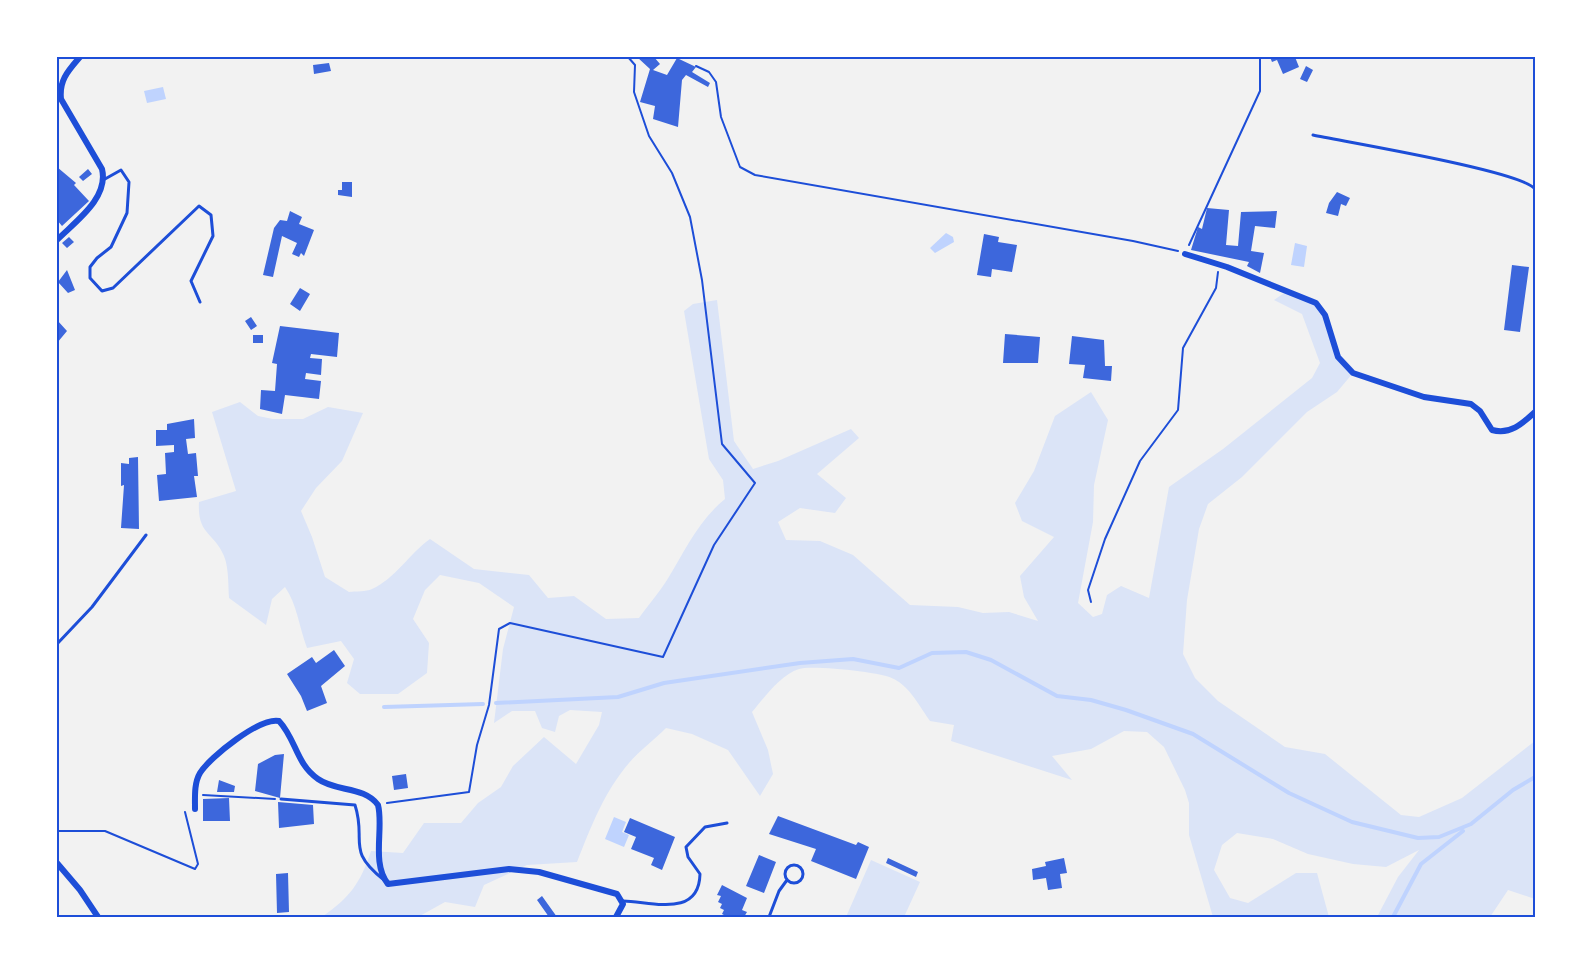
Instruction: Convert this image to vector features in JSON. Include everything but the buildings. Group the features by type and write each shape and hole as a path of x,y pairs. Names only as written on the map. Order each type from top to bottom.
{"street":[{"path":"57,240 99,195 105,179 102,169 61,99 60,88 64,76 80,57"},
{"path":"1185,254 1217,264 1316,303 1325,315 1338,357 1353,374 1424,397 1471,404 1480,411 1492,430 1502,433 1522,424 1535,412"},
{"path":"195,809 196,782 202,770 256,725 274,720 284,726 297,756 314,776 330,785 368,795 378,805 379,851 385,881 391,884 509,869 539,872 617,894 623,901 616,917"},
{"path":"57,863 80,890 98,917"}],"lane":[{"path":"1313,135 1499,173 1532,184 1535,189"},
{"path":"105,179 121,170 129,182 127,213 111,247 90,267 94,285 102,291 113,288 199,206 211,215 213,236 191,281 200,302"},
{"path":"57,644 92,607 146,535"},
{"path":"281,799 355,805 359,853 370,869 385,881"},
{"path":"623,901 672,906 687,900 698,888 700,874 688,857 686,847 705,827 727,823"},
{"path":"793,865 801,868 801,880 793,883 787,880 784,875 788,867 793,865"},
{"path":"769,917 787,880"}],"path":[{"path":"378,805 469,792 477,745 489,705 500,629 510,623 663,657 714,544 755,483 722,444 702,280 690,218 672,173 649,136 634,92 635,65 628,57"},
{"path":"696,66 709,72 716,82 721,117 740,166 755,175 1133,241 1185,254 1260,91 1260,57"},
{"path":"1091,602 1088,590 1105,539 1140,461 1178,410 1184,348 1216,288 1217,264"},
{"path":"195,794 281,799"},
{"path":"57,831 105,831 195,870 198,864 185,813 189,809 195,809"}],"shaded area":[{"path":"1287,291 1322,309 1338,357 1353,373 1337,392 1307,412 1242,477 1208,504 1199,529 1187,600 1183,654 1195,678 1218,701 1285,747 1325,754 1401,815 1419,817 1462,798 1535,741 1535,899 1508,890 1490,917 1377,917 1398,877 1419,850 1386,867 1353,864 1308,854 1273,839 1237,833 1222,845 1214,870 1230,898 1248,903 1296,873 1317,873 1329,917 1213,917 1189,835 1189,803 1185,790 1164,747 1147,732 1124,731 1091,749 1052,756 1072,780 951,741 954,725 930,721 910,692 887,676 806,668 785,676 752,712 768,750 773,774 760,796 728,750 692,734 666,728 633,758 612,786 577,862 527,865 484,885 475,907 445,902 418,917 322,917 353,889 371,851 403,853 424,823 461,823 478,803 501,787 513,766 544,737 576,764 599,725 602,712 570,710 559,716 555,732 542,728 535,711 512,711 494,723 503,649 514,607 479,583 440,575 425,590 413,619 429,643 427,673 398,694 360,694 347,683 354,659 341,641 307,648 295,608 285,587 272,599 266,625 229,598 226,561 220,548 203,527 199,513 199,502 236,491 212,412 240,402 258,416 273,419 303,419 328,407 363,413 342,461 316,488 301,511 325,577 349,592 370,590 380,585 430,539 474,569 529,575 548,598 574,596 606,619 639,618 664,585 707,517 725,499 723,480 709,459 684,311 693,304 717,300 734,441 753,469 778,461 851,429 859,438 817,474 846,498 835,513 800,508 778,522 786,540 820,541 853,555 910,605 958,607 983,613 1009,612 1038,621 1024,597 1020,576 1054,537 1022,521 1015,503 1034,471 1055,416 1091,392 1108,420 1094,485 1093,522 1078,603 1093,617 1102,614 1107,595 1121,586 1149,598 1169,487 1223,449 1312,378 1320,363 1302,314 1274,300"},
{"path":"871,860 920,882 904,917 846,917"}],"water":[{"path":"163,87 166,99 147,103 144,91"},
{"path":"946,233 953,237 954,242 935,253 930,248"},
{"path":"1295,243 1307,246 1304,267 1291,265"},
{"path":"614,817 626,822 622,832 629,835 624,847 605,839"}],"waterway":[{"path":"496,703 618,697 664,683 800,663 853,659 899,668 932,653 966,652 991,660 1057,696 1091,700 1193,734 1289,793 1352,822 1418,838 1439,837 1471,824"},
{"path":"384,707 483,704"},
{"path":"1471,824 1513,790 1535,777"},
{"path":"1393,917 1421,864 1463,831"}]}
